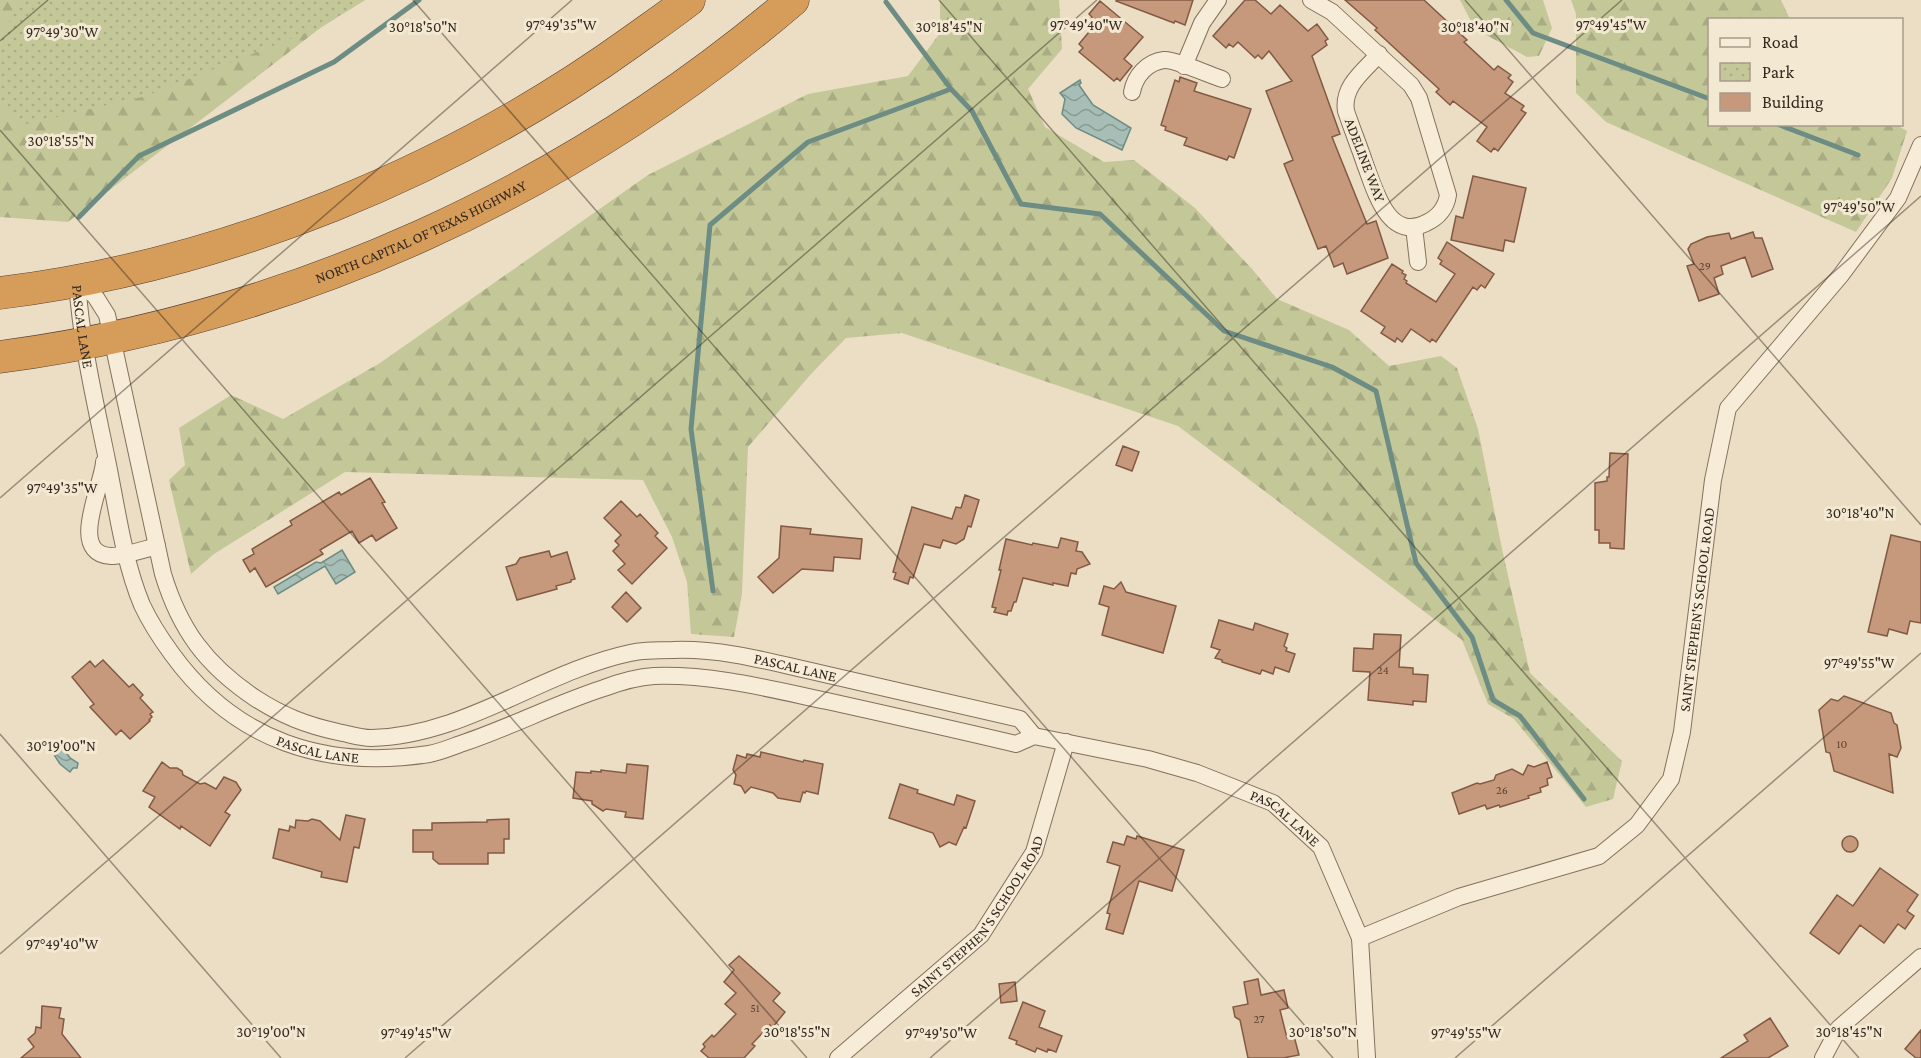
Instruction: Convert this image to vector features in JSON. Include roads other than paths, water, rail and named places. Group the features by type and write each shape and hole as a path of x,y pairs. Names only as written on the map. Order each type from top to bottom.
{"highway":[{"path":"0,293 77,282 175,258 238,239 358,195 433,160 535,106 589,73 689,0"},
{"name":"NORTH CAPITAL OF TEXAS HIGHWAY","path":"0,357 98,341 225,309 352,265 475,212 560,164 648,110 705,71 793,0"}],"street":[{"path":"1184,66 1202,23 1218,0"},
{"path":"1311,0 1332,12 1379,54 1416,92 1448,195 1441,213 1429,222 1414,227 1418,262"},
{"name":"ADELINE WAY","path":"1379,54 1349,88 1345,102 1381,204 1397,223 1414,227"},
{"path":"1132,92 1138,75 1151,64 1164,60 1222,80"},
{"name":"SAINT STEPHEN'S SCHOOL ROAD","path":"1360,938 1459,897 1599,856 1638,825 1671,779 1682,732 1713,480 1728,408 1841,275 1898,198 1921,145"},
{"name":"PASCAL LANE","path":"77,282 98,341 170,596 177,613 211,662 246,692 286,716 313,726 369,738 408,734 447,725 589,665 631,653 675,650 727,652 1020,719 1034,736"},
{"name":"PASCAL LANE","path":"77,282 94,296 107,315 98,341 104,446 126,554 142,605 164,642 193,680 226,709 265,735 287,744 333,756 381,760 433,753 486,735 579,696 617,683 651,676 687,677 738,681 1016,744 1034,736 1066,742 1148,759 1197,773 1273,803 1321,847 1360,938 1367,1058"},
{"path":"104,446 103,474 89,522 89,537 94,548 100,553 113,556 157,546"},
{"path":"142,605 170,596"},
{"path":"510,698 517,722"},
{"path":"333,756 338,732"},
{"name":"SAINT STEPHEN'S SCHOOL ROAD","path":"838,1058 981,935 1034,852 1066,742"},
{"path":"1823,1058 1839,1028 1921,957"}],"water":[{"path":"1080,80 1079,85 1093,105 1131,128 1122,150 1076,128 1062,114 1065,99 1060,93"},
{"path":"342,550 355,572 336,584 325,566 278,594 274,587 316,562 321,563"},
{"path":"60,744 70,758 78,763 77,768 73,768 70,772 60,764 51,750"}],"waterway":[{"path":"79,217 139,156 334,62 419,0"},
{"path":"1506,0 1533,33 1708,98"},
{"path":"886,2 951,89 972,111 1021,204 1100,214 1224,331 1332,367 1376,391 1416,563 1472,637 1493,700 1520,716 1584,799"},
{"path":"713,591 691,429 710,225 808,142 951,89"},
{"path":"1782,126 1858,155"}]}
